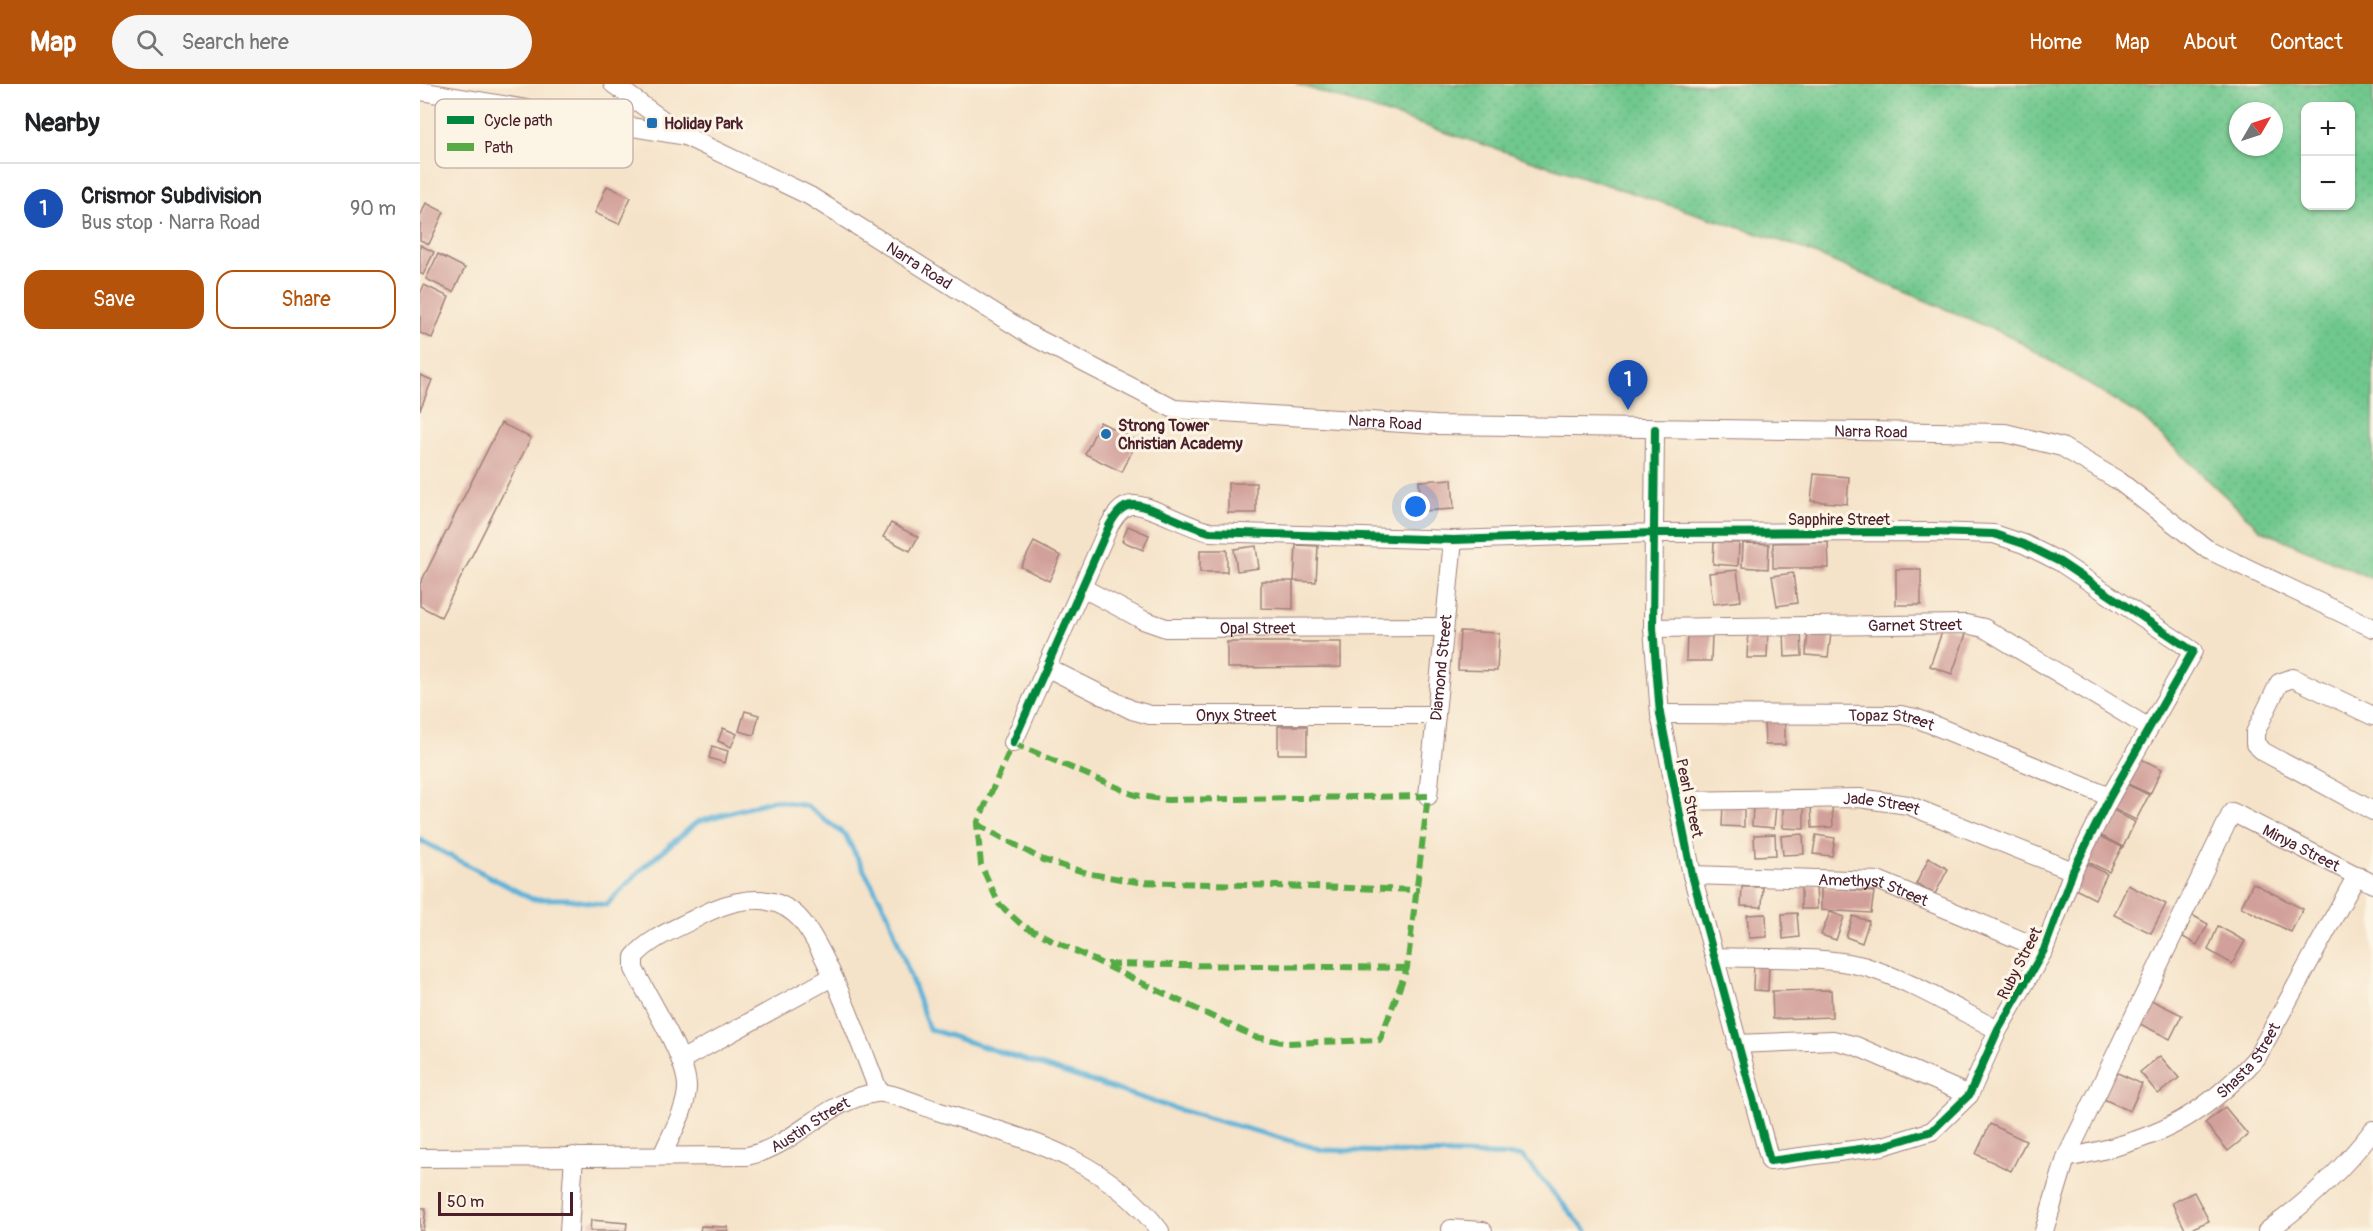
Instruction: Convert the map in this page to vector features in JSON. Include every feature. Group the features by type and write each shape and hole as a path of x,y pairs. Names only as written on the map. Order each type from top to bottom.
{"street":[{"path":"613,84 685,136"},
{"name":"Narra Road","path":"420,91 467,99"},
{"name":"Narra Road","path":"633,127 685,136 810,196 1030,335 1174,409 1436,425 2005,433 2062,447 2119,481 2207,549 2373,628"},
{"name":"Pearl Street","path":"1655,429 1653,628 1660,714 1692,875 1736,1044 1770,1161"},
{"name":"Sapphire Street","path":"1083,588 1114,517 1124,508 1134,505 1192,528 1210,532 1453,540 1654,533 1933,532 1994,534 2024,544 2060,562 2193,651"},
{"name":"Diamond Street","path":"1428,796 1453,540"},
{"path":"1013,743 1083,588"},
{"name":"Opal Street","path":"1083,588 1143,620 1166,628 1444,627"},
{"name":"Garnet Street","path":"1653,628 1966,624 1984,628 2149,728"},
{"name":"Ruby Street","path":"1770,1161 1883,1146 1932,1131 1969,1095 1998,1030 2044,950 2073,871 2110,797 2193,651"},
{"name":"Onyx Street","path":"1046,667 1132,710 1150,715 1436,715"},
{"path":"2373,716 2293,678 2285,679 2279,683 2255,733 2255,744 2264,752 2373,811"},
{"name":"Topaz Street","path":"1660,714 1901,715 1916,718 2110,797"},
{"name":"Jade Street","path":"1676,801 1859,798 1891,801 1908,805 2073,871"},
{"name":"Minya Street","path":"2066,1158 2232,812 2365,879"},
{"name":"Amethyst Street","path":"1692,875 1880,881 2044,950"},
{"name":"Shasta Street","path":"2066,1158 2115,1149 2163,1131 2205,1107 2236,1080 2258,1057 2365,879"},
{"path":"662,1156 686,1096 687,1085 681,1060 634,969 634,957 651,942 722,905 740,900 779,904 796,914 810,932 832,977 879,1092 1056,1149 1105,1177 1143,1209 1160,1231"},
{"path":"1715,957 1840,962 1866,967 1895,978 1998,1030"},
{"path":"681,1060 832,977"},
{"path":"1736,1044 1833,1040 1856,1046 1969,1095"},
{"name":"Austin Street","path":"420,1158 747,1156 767,1152 845,1100 879,1092"},
{"path":"2267,1231 2286,1218 2347,1163 2373,1130"},
{"path":"569,1231 574,1156"},
{"path":"2044,1231 2066,1158"},
{"path":"1451,1229 1483,1231"}],"green space":[{"path":"1296,84 2373,84 2373,579 2261,530 2142,417 2012,337 1796,246"}],"building":[{"path":"607,186 631,197 619,224 595,213"},
{"path":"426,203 444,212 429,244 420,240 420,217"},
{"path":"420,245 434,252 423,275 420,273"},
{"path":"438,254 465,268 453,292 426,279"},
{"path":"424,285 449,297 432,338 420,333 420,294"},
{"path":"420,375 432,380 420,410"},
{"path":"1100,422 1137,441 1122,472 1085,454"},
{"path":"501,423 531,438 441,617 420,606 420,584"},
{"path":"1814,474 1849,477 1847,504 1811,501"},
{"path":"1452,479 1454,509 1421,511 1419,481"},
{"path":"1228,483 1256,483 1256,513 1228,513"},
{"path":"891,523 918,537 910,551 883,537"},
{"path":"1128,526 1149,535 1143,550 1122,541"},
{"path":"1034,542 1061,556 1049,581 1021,567"},
{"path":"1714,542 1739,543 1738,566 1713,564"},
{"path":"1828,542 1829,568 1773,568 1773,543"},
{"path":"1743,543 1769,544 1768,569 1742,567"},
{"path":"1296,545 1318,546 1316,582 1294,581"},
{"path":"1256,546 1259,568 1237,571 1234,549"},
{"path":"1200,550 1227,550 1227,572 1200,572"},
{"path":"1896,569 1921,569 1921,605 1896,605"},
{"path":"1737,570 1741,601 1713,604 1709,573"},
{"path":"1793,573 1797,603 1777,606 1772,576"},
{"path":"1261,581 1293,581 1293,609 1261,608"},
{"path":"1944,626 1966,634 1952,674 1930,666"},
{"path":"1808,630 1831,633 1828,657 1806,655"},
{"path":"1460,631 1499,633 1497,671 1458,670"},
{"path":"1801,631 1802,656 1785,657 1784,632"},
{"path":"1687,632 1712,633 1711,661 1686,661"},
{"path":"1748,632 1768,633 1767,658 1747,658"},
{"path":"1227,642 1341,642 1341,667 1227,668"},
{"path":"745,711 759,715 754,735 739,731"},
{"path":"1764,719 1785,719 1785,745 1765,745"},
{"path":"1278,726 1307,726 1307,754 1278,754"},
{"path":"723,728 737,734 731,747 718,741"},
{"path":"712,746 728,751 725,763 709,758"},
{"path":"2137,757 2162,769 2150,794 2124,782"},
{"path":"2124,783 2149,795 2136,820 2112,808"},
{"path":"1723,804 1744,805 1744,827 1722,826"},
{"path":"1753,804 1776,805 1774,828 1752,826"},
{"path":"1832,804 1833,827 1812,828 1811,805"},
{"path":"1783,805 1804,805 1804,829 1783,828"},
{"path":"2111,809 2135,822 2123,847 2098,834"},
{"path":"1775,834 1776,855 1755,856 1754,835"},
{"path":"1803,834 1804,854 1783,855 1781,836"},
{"path":"1816,835 1835,838 1832,856 1813,854"},
{"path":"2097,835 2122,847 2109,872 2084,860"},
{"path":"1929,858 1948,869 1935,894 1916,884"},
{"path":"2084,862 2107,874 2095,899 2071,887"},
{"path":"2253,883 2303,909 2291,932 2241,907"},
{"path":"1801,885 1816,885 1817,909 1801,909"},
{"path":"2128,885 2166,904 2151,933 2114,915"},
{"path":"1742,887 1763,887 1762,907 1741,906"},
{"path":"1821,887 1874,892 1871,913 1821,910"},
{"path":"1830,912 1844,917 1836,940 1821,935"},
{"path":"1797,913 1799,937 1783,939 1782,914"},
{"path":"1766,914 1767,937 1749,938 1747,915"},
{"path":"2192,915 2208,924 2197,945 2183,937"},
{"path":"1853,916 1869,921 1862,943 1846,937"},
{"path":"2218,926 2245,941 2232,964 2208,950"},
{"path":"1754,962 1769,962 1768,991 1753,990"},
{"path":"1831,990 1832,1017 1773,1019 1772,991"},
{"path":"2147,998 2182,1015 2170,1039 2136,1022"},
{"path":"2160,1056 2179,1078 2158,1094 2140,1072"},
{"path":"2109,1069 2142,1084 2130,1111 2097,1096"},
{"path":"2225,1107 2248,1135 2228,1151 2205,1123"},
{"path":"1990,1124 2026,1141 2011,1171 1976,1154"},
{"path":"2194,1192 2209,1221 2186,1231 2172,1203"},
{"path":"420,1208 426,1208 423,1231 420,1231"},
{"path":"591,1220 627,1223 626,1231 590,1231"},
{"path":"701,1226 728,1227 728,1231 700,1231"}],"waterway":[{"path":"420,840 532,899 567,899 606,905 644,867 697,822 774,800 807,806 845,835 888,914 929,1029 1173,1108 1323,1150 1522,1156 1586,1231"}],"marked path":[{"path":"1013,743 1135,795 1167,800 1428,796 1407,968 1380,1040 1287,1043 1255,1037 1023,926 999,904 981,865 977,824 1013,743"},
{"path":"977,824 1043,860 1091,874 1138,882 1419,890"},
{"path":"1107,964 1407,968"}],"cycle path":[{"path":"1013,743 1109,526 1118,512 1133,505 1149,508 1210,532 1453,540 1654,533 1933,532 1994,534 2024,544 2060,562 2193,651 2110,797 2073,871 2044,950 1998,1030 1969,1095 1932,1131 1883,1146 1770,1161 1692,875 1660,714 1653,628 1655,429"}],"place":[{"name":"Holiday Park","path":"652,123"},
{"name":"Crismor Subdivision","path":"1628,410"},
{"name":"Strong Tower Christian Academy","path":"1106,434"}]}
